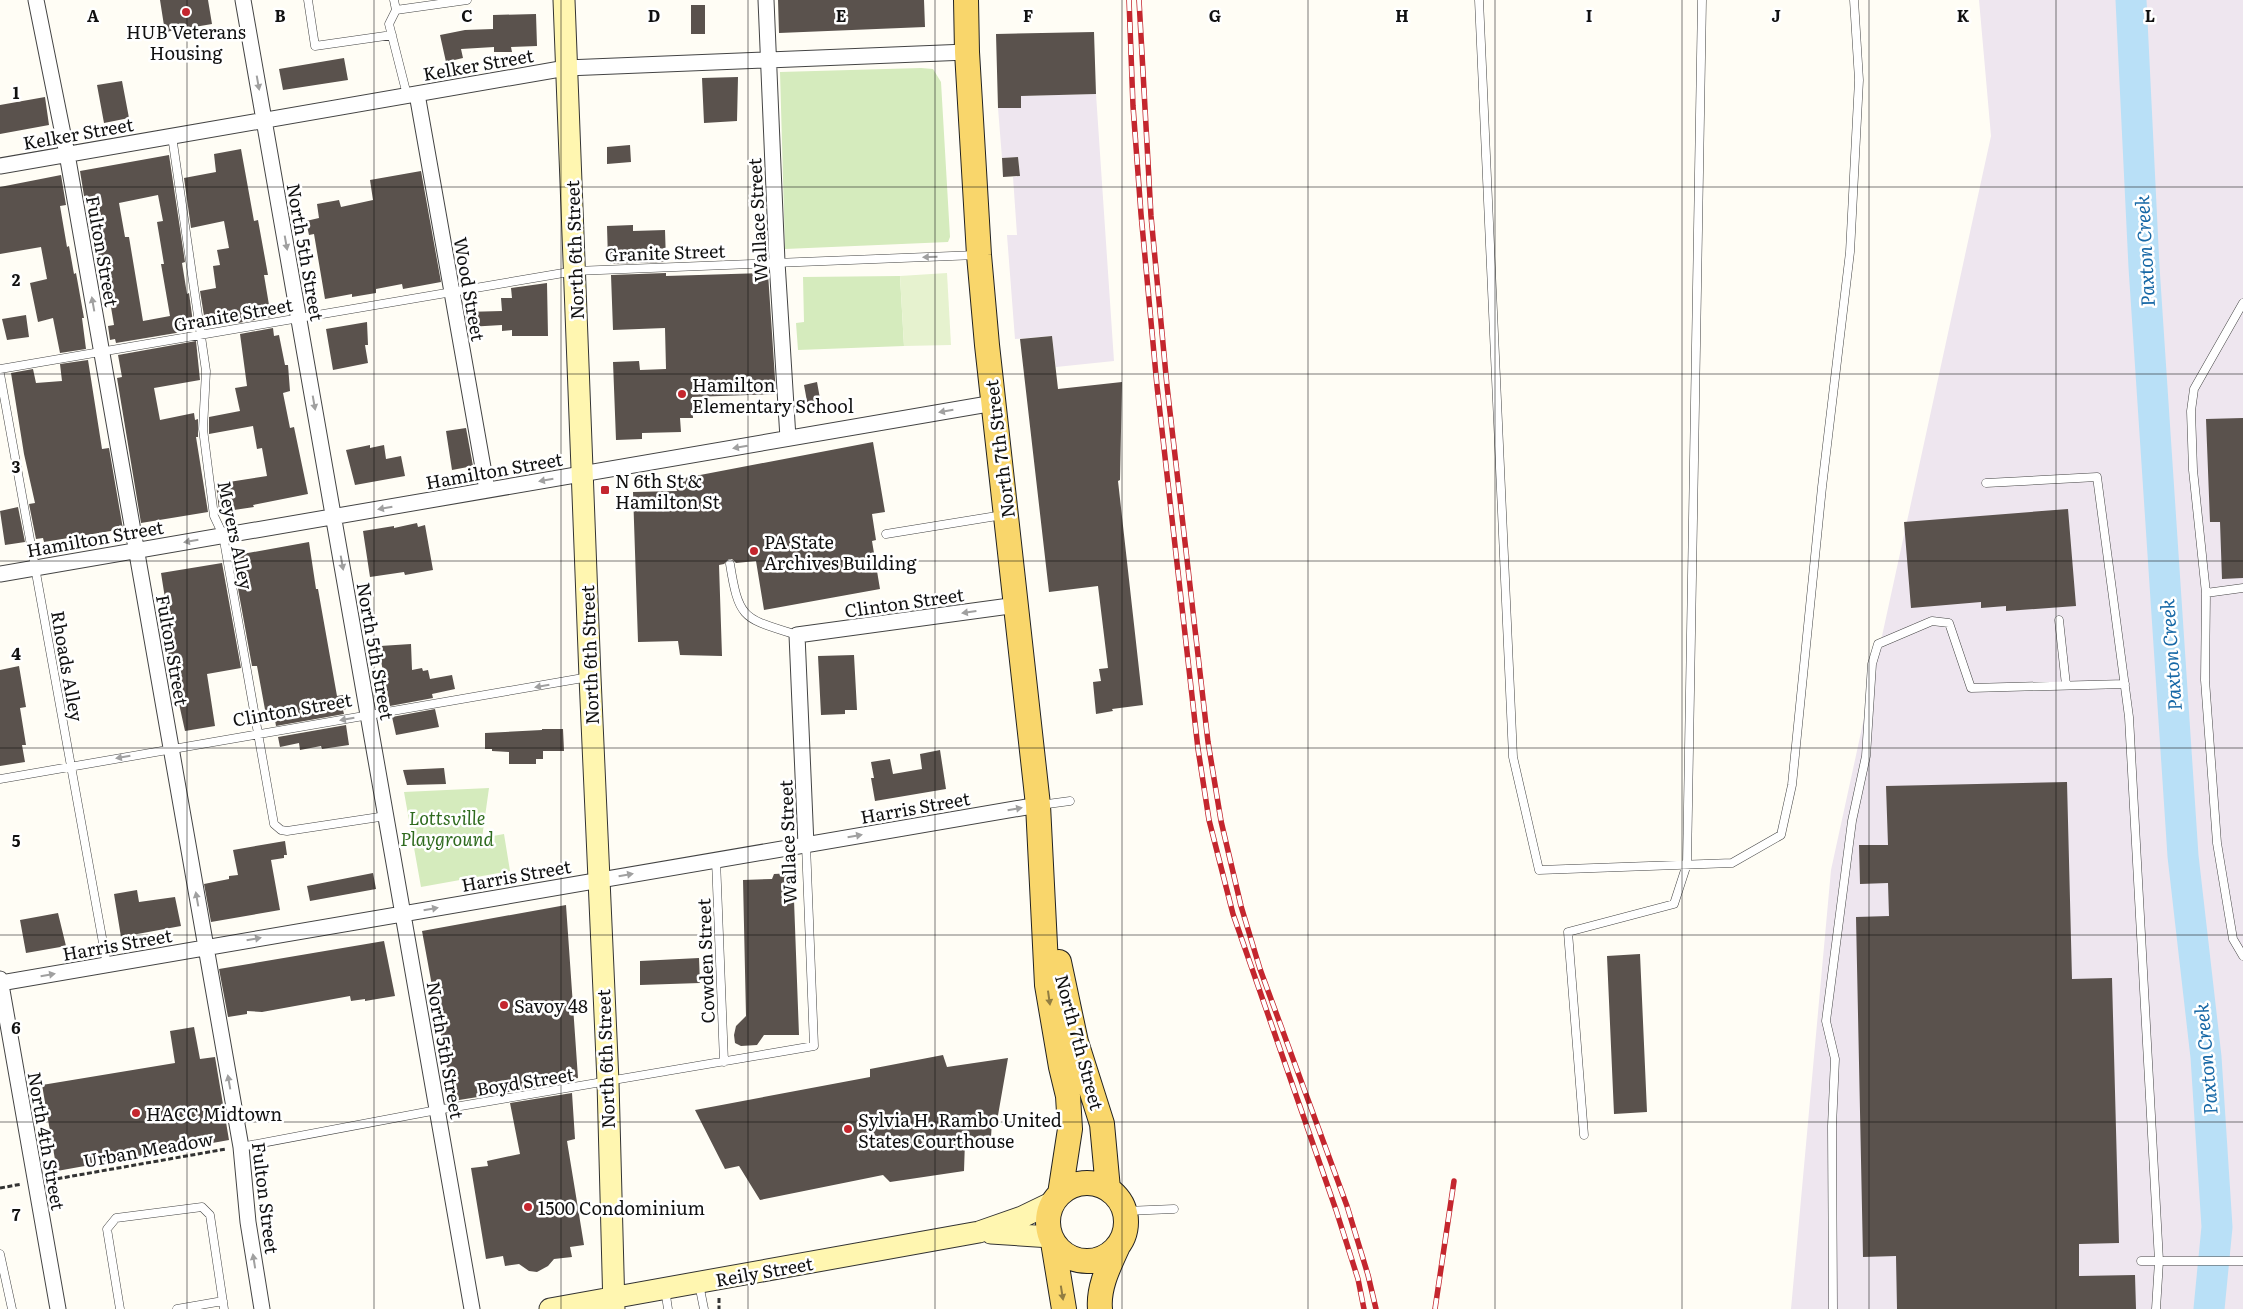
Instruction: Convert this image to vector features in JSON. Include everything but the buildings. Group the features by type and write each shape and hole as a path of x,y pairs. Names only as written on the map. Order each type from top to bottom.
{"main road":[{"name":"North 6th Street","path":"564,0 598,880 608,1082 614,1303"},
{"name":"North 7th Street","path":"966,0 967,52 979,255 1038,805 1048,985 1061,1067 1068,1096 1070,1129 1057,1198 1049,1213 1048,1225 1064,1309"},
{"name":"North 7th Street","path":"1044,897 1076,1042 1102,1124 1108,1189"},
{"path":"1057,1198 1071,1186 1083,1183 1096,1184 1108,1189 1115,1195 1125,1211 1124,1236 1106,1273 1100,1309"},
{"name":"Reily Street","path":"550,1309 666,1299 699,1283 979,1232 1022,1217 1057,1198"},
{"name":"Reily Street","path":"979,1232 1052,1240"},
{"path":"1052,1240 1061,1251 1072,1258 1084,1261 1097,1260 1108,1255 1118,1246"}],"street":[{"name":"Fulton Street","path":"36,0 67,154 241,1147 248,1222 262,1309"},
{"name":"North 5th Street","path":"243,0 472,1309"},
{"name":"Wallace Street","path":"766,0 777,262 788,438"},
{"name":"Kelker Street","path":"0,166 566,68 967,52"},
{"name":"Wood Street","path":"412,95 452,292 487,490"},
{"name":"Hamilton Street","path":"0,574 994,402"},
{"name":"Clinton Street","path":"797,636 1017,605"},
{"name":"Wallace Street","path":"797,636 806,845"},
{"name":"Harris Street","path":"0,981 106,965 1038,805"},
{"name":"North 4th Street","path":"0,981 58,1309"}],"lane":[{"path":"308,0 316,46 392,35"},
{"path":"394,0 396,10 390,24 392,35 412,95"},
{"path":"396,10 467,0"},
{"path":"1479,0 1513,757 1538,870 1732,862 1781,835 1792,785 1822,488 1850,252 1859,80 1854,0"},
{"path":"1584,1134 1568,932 1674,904 1686,864 1702,0"},
{"name":"Meyers Alley","path":"172,136 206,371 203,429 214,516 223,535 274,824 278,828 287,831 386,816"},
{"name":"Granite Street","path":"0,369 575,271 979,255"},
{"path":"2243,304 2194,390 2192,404 2193,470 2206,593 2205,680 2217,842 2233,939 2243,956"},
{"name":"Rhoads Alley","path":"0,374 106,965"},
{"path":"1986,483 2097,477 2129,727 2159,1261 2156,1309"},
{"path":"886,534 1007,514"},
{"path":"730,564 735,597 741,609 748,617 797,636"},
{"path":"2206,593 2243,588"},
{"path":"2059,620 2066,685"},
{"path":"1833,1309 1832,1126 1835,1059 1826,1022 1852,821 1866,756 1872,664 1878,644 1932,621 1949,623 1971,688 2124,684"},
{"name":"Clinton Street","path":"0,778 590,677"},
{"path":"1038,805 1070,801"},
{"name":"Wallace Street","path":"806,845 814,1046"},
{"name":"Cowden Street","path":"716,860 724,1062"},
{"name":"Boyd Street","path":"241,1147 437,1110 814,1046"},
{"path":"120,1309 108,1229 116,1218 202,1207 210,1215 224,1305 177,1309"},
{"path":"1125,1211 1174,1209"},
{"path":"0,1254 12,1309"},
{"path":"2141,1261 2243,1261"},
{"path":"699,1283 704,1309"}],"path":[{"name":"Urban Meadow","path":"0,1188 241,1147"}],"shaded area":[{"path":"1979,0 2243,0 2243,1309 1791,1309 1831,870 1991,136"},
{"path":"1096,94 1114,361 1056,367 1052,336 1015,339 1007,235 1017,235 1013,177 1020,176 1018,157 1002,158 998,108 1021,108 1021,96"}],"green space":[{"path":"933,69 941,82 950,237 948,242 785,249 780,72"},
{"path":"947,273 951,345 904,346 900,276"},
{"path":"900,276 904,346 798,350 796,323 804,322 803,277"},
{"name":"Lottsville Playground","path":"489,788 482,838 504,834 510,871 421,887 404,792"}],"waterway":[{"name":"Paxton Creek","path":"2131,0 2144,267 2183,856 2206,1057 2217,1227 2209,1309"}],"railway":[{"path":"1129,0 1133,106 1157,386 1198,749 1209,820 1233,914 1336,1210 1358,1279 1364,1309"},
{"path":"1139,0 1151,216 1167,386 1208,742 1221,821 1241,906 1260,969 1347,1206 1368,1275 1376,1309"},
{"path":"1435,1309 1454,1181"}],"place":[{"name":"HUB Veterans Housing","path":"186,12"},
{"name":"Hamilton Elementary School","path":"682,394"},
{"name":"N 6th St & Hamilton St","path":"605,490"},
{"name":"PA State Archives Building","path":"754,551"},
{"name":"Savoy 48","path":"504,1005"},
{"name":"HACC Midtown","path":"136,1113"},
{"name":"Sylvia H. Rambo United States Courthouse","path":"848,1129"},
{"name":"1500 Condominium","path":"528,1207"}]}
